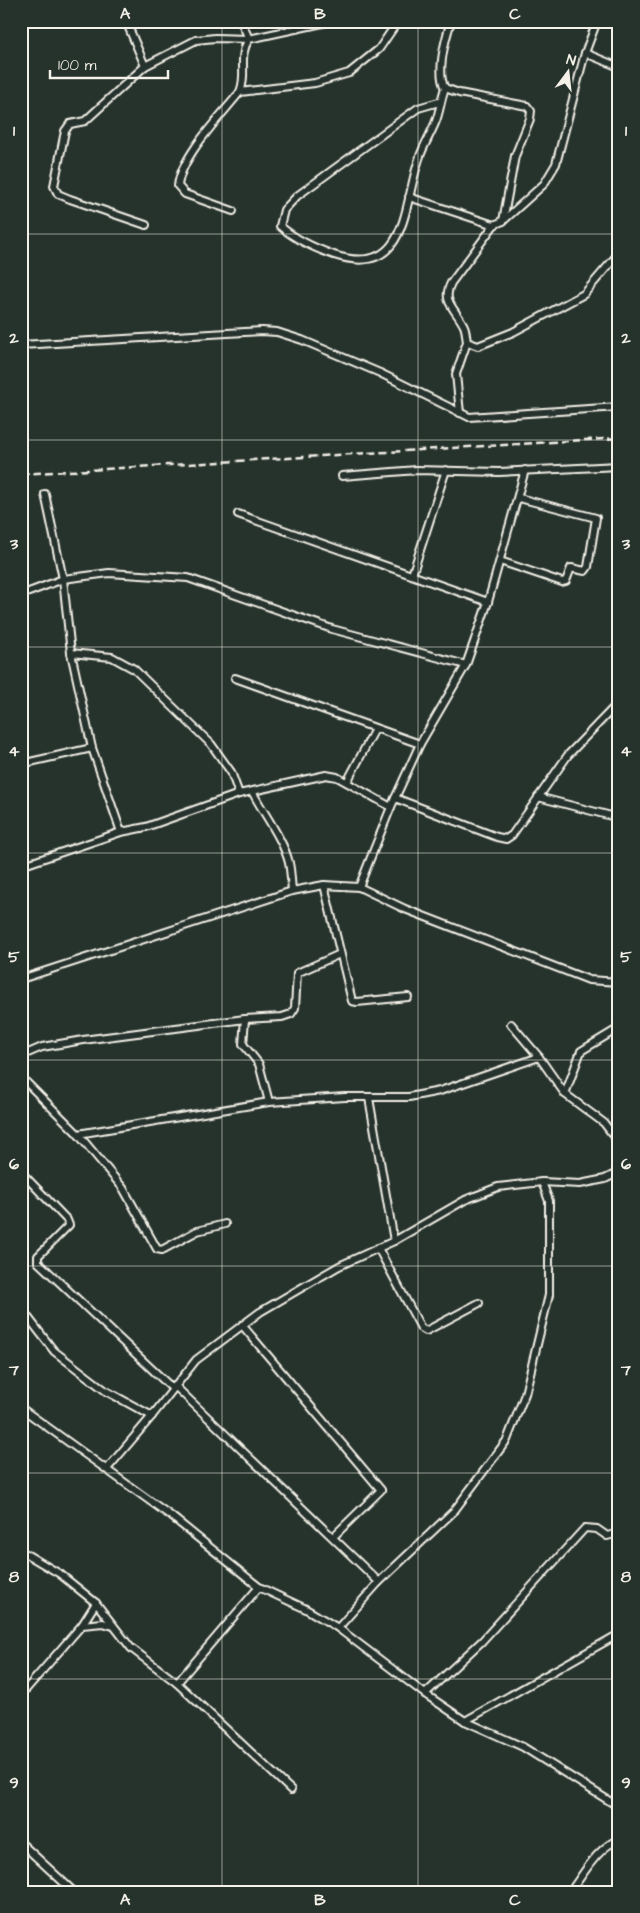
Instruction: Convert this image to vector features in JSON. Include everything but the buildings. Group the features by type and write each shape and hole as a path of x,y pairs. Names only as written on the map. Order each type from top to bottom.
{"street":[{"path":"126,21 145,66"},
{"path":"240,21 249,39"},
{"path":"146,225 58,194 54,186 66,131 70,124 85,121 145,66 196,40 216,38 249,39 332,21"},
{"path":"240,92 315,83 349,73 379,49 398,21"},
{"path":"439,102 418,108 297,196 284,210 280,226 289,234 318,250 351,260 367,260 387,249 396,240 401,231 419,159 436,119 439,102 445,88 441,78 445,42 451,21"},
{"path":"460,413 456,392 456,374 467,342 465,327 447,301 447,292 494,225 503,221 544,184 556,164 585,53 597,21"},
{"path":"233,212 185,194 178,186 179,178 190,156 240,92 243,85 242,55 249,39"},
{"path":"585,53 619,67"},
{"path":"445,88 458,93 527,106 530,110 530,119 515,156 503,221"},
{"path":"409,197 494,225"},
{"path":"467,342 478,346 496,340 584,294 619,253"},
{"path":"21,345 262,331 278,332 302,340 380,373 469,417 619,407"},
{"path":"342,476 417,470 525,470 619,466"},
{"path":"412,575 446,470"},
{"path":"359,887 390,807 420,744 466,664 488,602 519,498 525,470"},
{"path":"45,494 63,579 70,653 92,748 121,832"},
{"path":"500,561 562,582 566,581 571,568 585,571 588,568 596,518 519,498"},
{"path":"238,514 488,602"},
{"path":"21,595 63,579 109,572 188,578 332,629 466,664"},
{"path":"70,653 112,657 134,669 211,744 230,772 239,794"},
{"path":"235,678 375,730 420,744"},
{"path":"395,798 506,839 512,835 568,754 619,702"},
{"path":"612,710 619,714"},
{"path":"347,782 375,730"},
{"path":"21,764 92,748"},
{"path":"21,866 121,832 146,827 239,794 326,775 347,782 390,807"},
{"path":"253,792 266,819 280,840 289,862 292,890"},
{"path":"538,797 619,818"},
{"path":"324,885 352,1001 408,997"},
{"path":"21,979 292,890 324,885 359,887 405,909 589,980 619,982"},
{"path":"21,1056 42,1047 83,1040 245,1019 282,1017 291,1014 295,1008 297,973 340,954"},
{"path":"245,1019 242,1044 259,1064 269,1102"},
{"path":"511,1024 565,1094 604,1123 619,1143"},
{"path":"565,1094 581,1051 619,1028"},
{"path":"78,1134 269,1102 345,1097 409,1096 440,1091 538,1057"},
{"path":"21,1077 78,1134 123,1188 157,1249 162,1250 197,1231 225,1224"},
{"path":"369,1098 394,1241"},
{"path":"21,1172 68,1220 69,1224 38,1256 38,1262 174,1387 379,1582"},
{"path":"107,1469 196,1360 260,1312 339,1266 394,1241 465,1200 498,1187 542,1182 580,1184 604,1179 619,1172"},
{"path":"338,1628 379,1582 454,1511 507,1440 525,1394 549,1295 549,1201 542,1182"},
{"path":"378,1248 421,1328 426,1331 479,1303"},
{"path":"21,1308 54,1351 106,1391 152,1416"},
{"path":"242,1325 381,1490 333,1537"},
{"path":"21,1408 179,1522 259,1587 306,1609 338,1628 425,1694 465,1721 524,1748 619,1806"},
{"path":"425,1694 482,1641 585,1528 597,1528 607,1536 619,1533"},
{"path":"21,1551 60,1574 96,1603 131,1648 177,1683 291,1790"},
{"path":"177,1683 259,1587"},
{"path":"21,1695 82,1625 96,1603"},
{"path":"82,1625 102,1622 114,1626"},
{"path":"465,1721 619,1634"},
{"path":"570,1892 603,1849 612,1842 619,1840"},
{"path":"21,1843 74,1892"}],"railway":[{"path":"21,474 619,438"}]}
